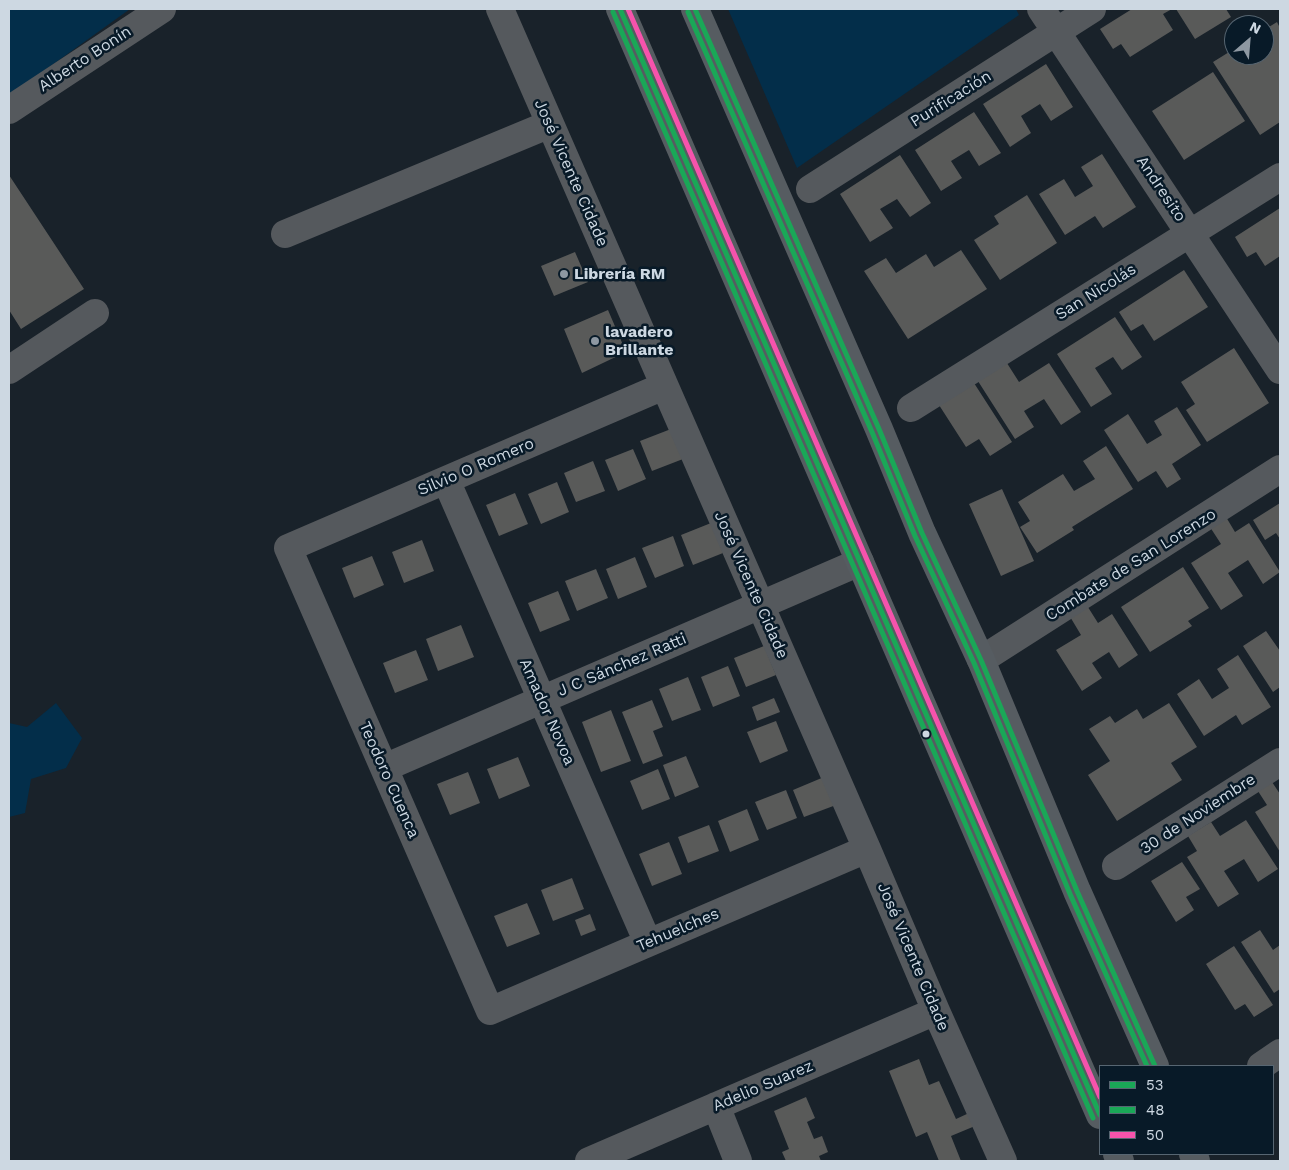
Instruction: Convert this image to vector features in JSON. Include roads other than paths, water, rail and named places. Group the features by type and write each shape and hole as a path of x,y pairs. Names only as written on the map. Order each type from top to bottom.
{"main road":[{"path":"620,9 1099,1113"},
{"path":"695,9 879,429 922,533 981,660 1077,891 1155,1065"}],"street":[{"name":"Alberto Bonín","path":"9,110 162,9"},
{"name":"José Vicente Cidade","path":"500,9 936,1011 1004,1161"},
{"name":"Andresito","path":"1041,9 1191,232 1280,370"},
{"name":"Purificación","path":"810,189 1092,9"},
{"path":"285,234 550,124"},
{"name":"San Nicolás","path":"911,408 1280,177"},
{"path":"9,370 95,313"},
{"name":"Silvio O Romero","path":"288,548 664,386"},
{"name":"Combate de San Lorenzo","path":"981,660 1280,469"},
{"name":"Amador Novoa","path":"446,480 648,943"},
{"name":"Teodoro Cuenca","path":"288,548 490,1011"},
{"name":"J C Sánchez Ratti","path":"384,768 860,562"},
{"name":"30 de Noviembre","path":"1116,866 1280,762"},
{"name":"Tehuelches","path":"490,1011 866,849"},
{"name":"Adelio Suarez","path":"589,1161 936,1011"},
{"path":"1263,1065 1280,1054"},
{"path":"716,1106 738,1161"}],"place":[{"name":"Librería RM","path":"564,274"},
{"name":"lavadero Brillante","path":"595,341"}]}
